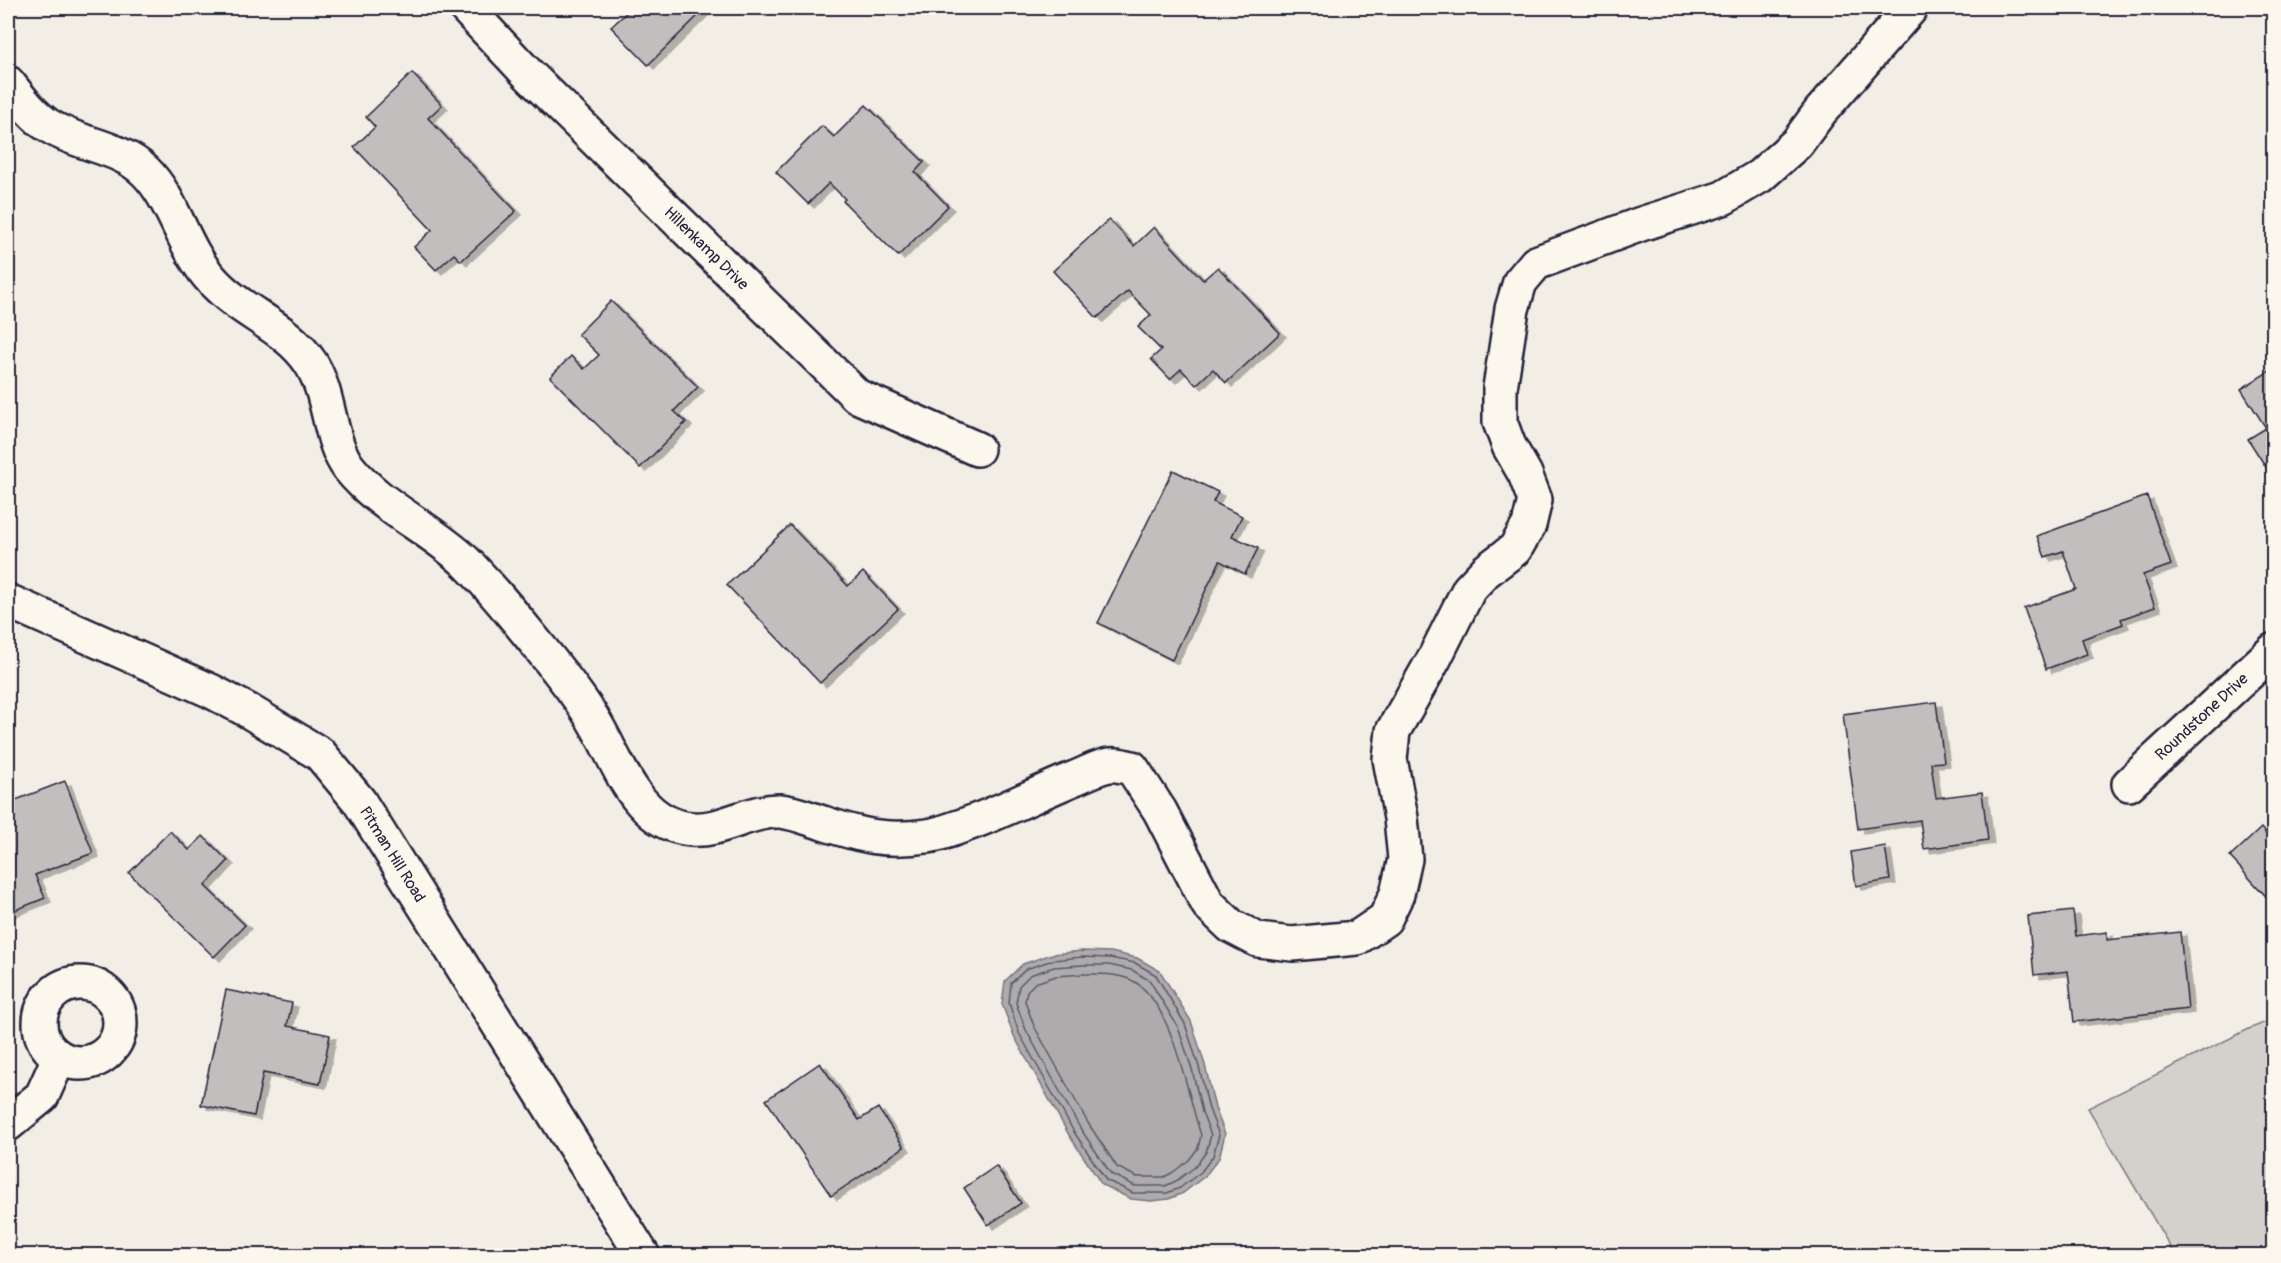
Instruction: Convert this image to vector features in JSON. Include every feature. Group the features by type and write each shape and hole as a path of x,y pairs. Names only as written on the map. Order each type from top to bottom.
{"street":[{"name":"Hillenkamp Drive","path":"466,8 527,73 857,396 976,449"},
{"path":"8,83 24,103 48,126 129,158 146,172 162,193 179,229 212,281 293,343 309,361 322,384 338,446 346,465 364,485 434,536 466,563 564,676 611,748 626,781 647,810 665,824 694,830 723,825 754,815 781,811 883,839 930,836 986,818 1065,782 1112,764 1132,768 1160,811 1208,904 1231,926 1258,940 1292,944 1357,938 1385,919 1397,894 1406,859 1390,759 1393,731 1434,659 1469,589 1486,571 1515,549 1529,525 1535,500 1500,422 1500,388 1512,309 1520,282 1536,263 1641,224 1723,198 1760,176 1797,143 1820,112 1911,8"},
{"name":"Pitman Hill Road","path":"8,601 211,690 320,754 359,801 643,1256"},
{"name":"Roundstone Drive","path":"2129,784 2274,650"},
{"path":"8,1124 42,1096 59,1058"}],"shaded area":[{"path":"2273,1019 2273,1255 2175,1255 2088,1108"}],"water":[{"path":"1082,951 1111,952 1137,958 1160,971 1191,1021 1215,1108 1225,1134 1219,1158 1205,1176 1183,1193 1169,1199 1151,1201 1131,1199 1102,1185 1069,1135 1014,1036 1002,1004 1005,981 1023,964 1052,954"}],"building":[{"path":"621,8 706,8 648,65 611,27 626,13"},
{"path":"412,73 442,105 428,118 516,211 461,261 454,254 436,270 414,247 432,230 354,147 375,127 366,117"},
{"path":"866,105 924,162 915,172 948,206 898,256 843,201 845,199 829,183 808,204 776,172 822,126 834,137"},
{"path":"1109,219 1134,246 1154,227 1203,280 1218,267 1280,333 1226,383 1213,369 1196,385 1181,369 1170,379 1151,359 1161,350 1138,327 1151,315 1128,291 1097,318 1053,271"},
{"path":"611,301 698,387 674,411 686,422 640,468 550,377 571,356 584,369 599,355 578,334"},
{"path":"2274,368 2273,478 2248,439 2266,428 2241,389"},
{"path":"1173,470 1218,492 1213,502 1242,516 1232,536 1258,548 1245,574 1220,561 1172,660 1098,623"},
{"path":"2147,496 2171,565 2143,575 2155,607 2121,619 2123,624 2082,639 2087,654 2046,669 2024,608 2076,589 2063,551 2045,557 2037,536"},
{"path":"790,525 848,586 863,572 898,609 820,683 727,585"},
{"path":"1936,702 1944,762 1931,763 1936,798 1982,792 1988,840 1924,849 1920,820 1858,829 1843,714"},
{"path":"65,781 93,853 35,875 45,898 8,913 8,803"},
{"path":"2261,828 2274,843 2274,905 2230,857"},
{"path":"170,831 189,850 203,836 228,861 205,886 245,925 214,957 129,873"},
{"path":"1885,846 1890,880 1856,886 1851,852"},
{"path":"2073,911 2076,936 2107,932 2107,940 2180,932 2188,1009 2074,1022 2068,971 2034,975 2028,916"},
{"path":"226,990 292,1003 287,1026 330,1035 320,1084 263,1073 254,1116 201,1105"},
{"path":"820,1063 859,1120 878,1108 904,1147 831,1196 766,1100"},
{"path":"996,1166 1021,1203 988,1225 964,1188"}]}
